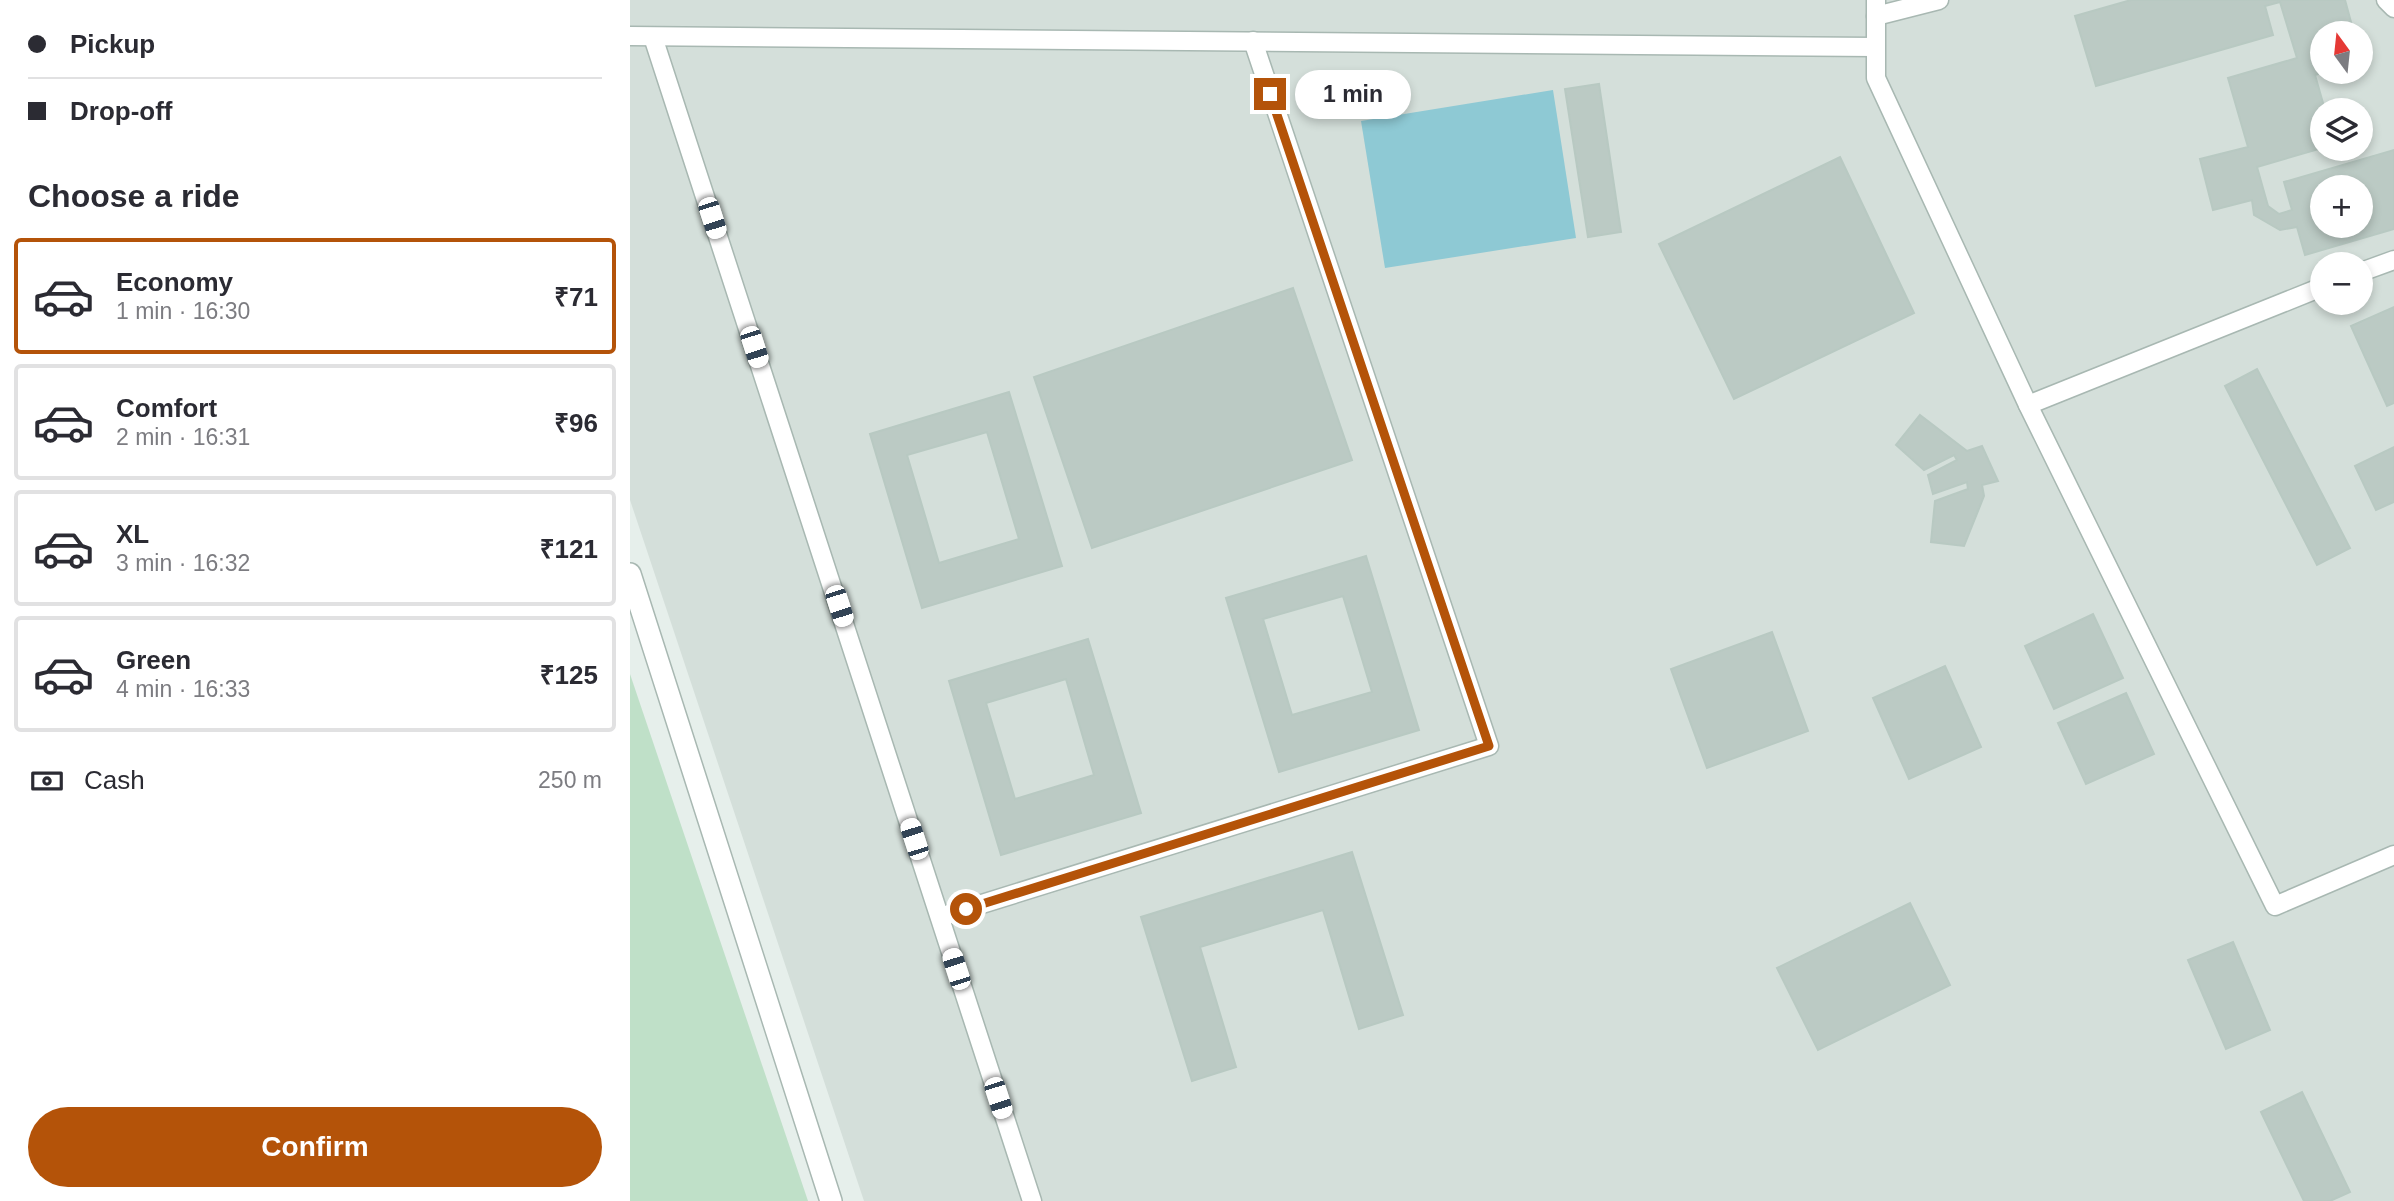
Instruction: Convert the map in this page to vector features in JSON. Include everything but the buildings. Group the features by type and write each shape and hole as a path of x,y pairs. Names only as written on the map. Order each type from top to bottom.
{"street":[{"path":"630,574 831,1201"}],"lane":[{"path":"1939,0 1876,8 1876,78 2028,405 2275,906 2394,855"},
{"path":"2386,0 2394,8"},
{"path":"630,36 1875,47"},
{"path":"653,37 1032,1201"},
{"path":"940,917 1489,746 1253,41"},
{"path":"2373,268 2394,260"},
{"path":"2028,405 2310,292"}],"shaded area":[{"path":"630,0 2394,0 2394,1201 864,1201 630,500"}],"green space":[{"path":"630,674 808,1201 630,1201"}],"water":[{"path":"1553,90 1576,238 1385,268 1361,121"}],"route":[{"path":"966,909 1489,746 1270,94"}]}
